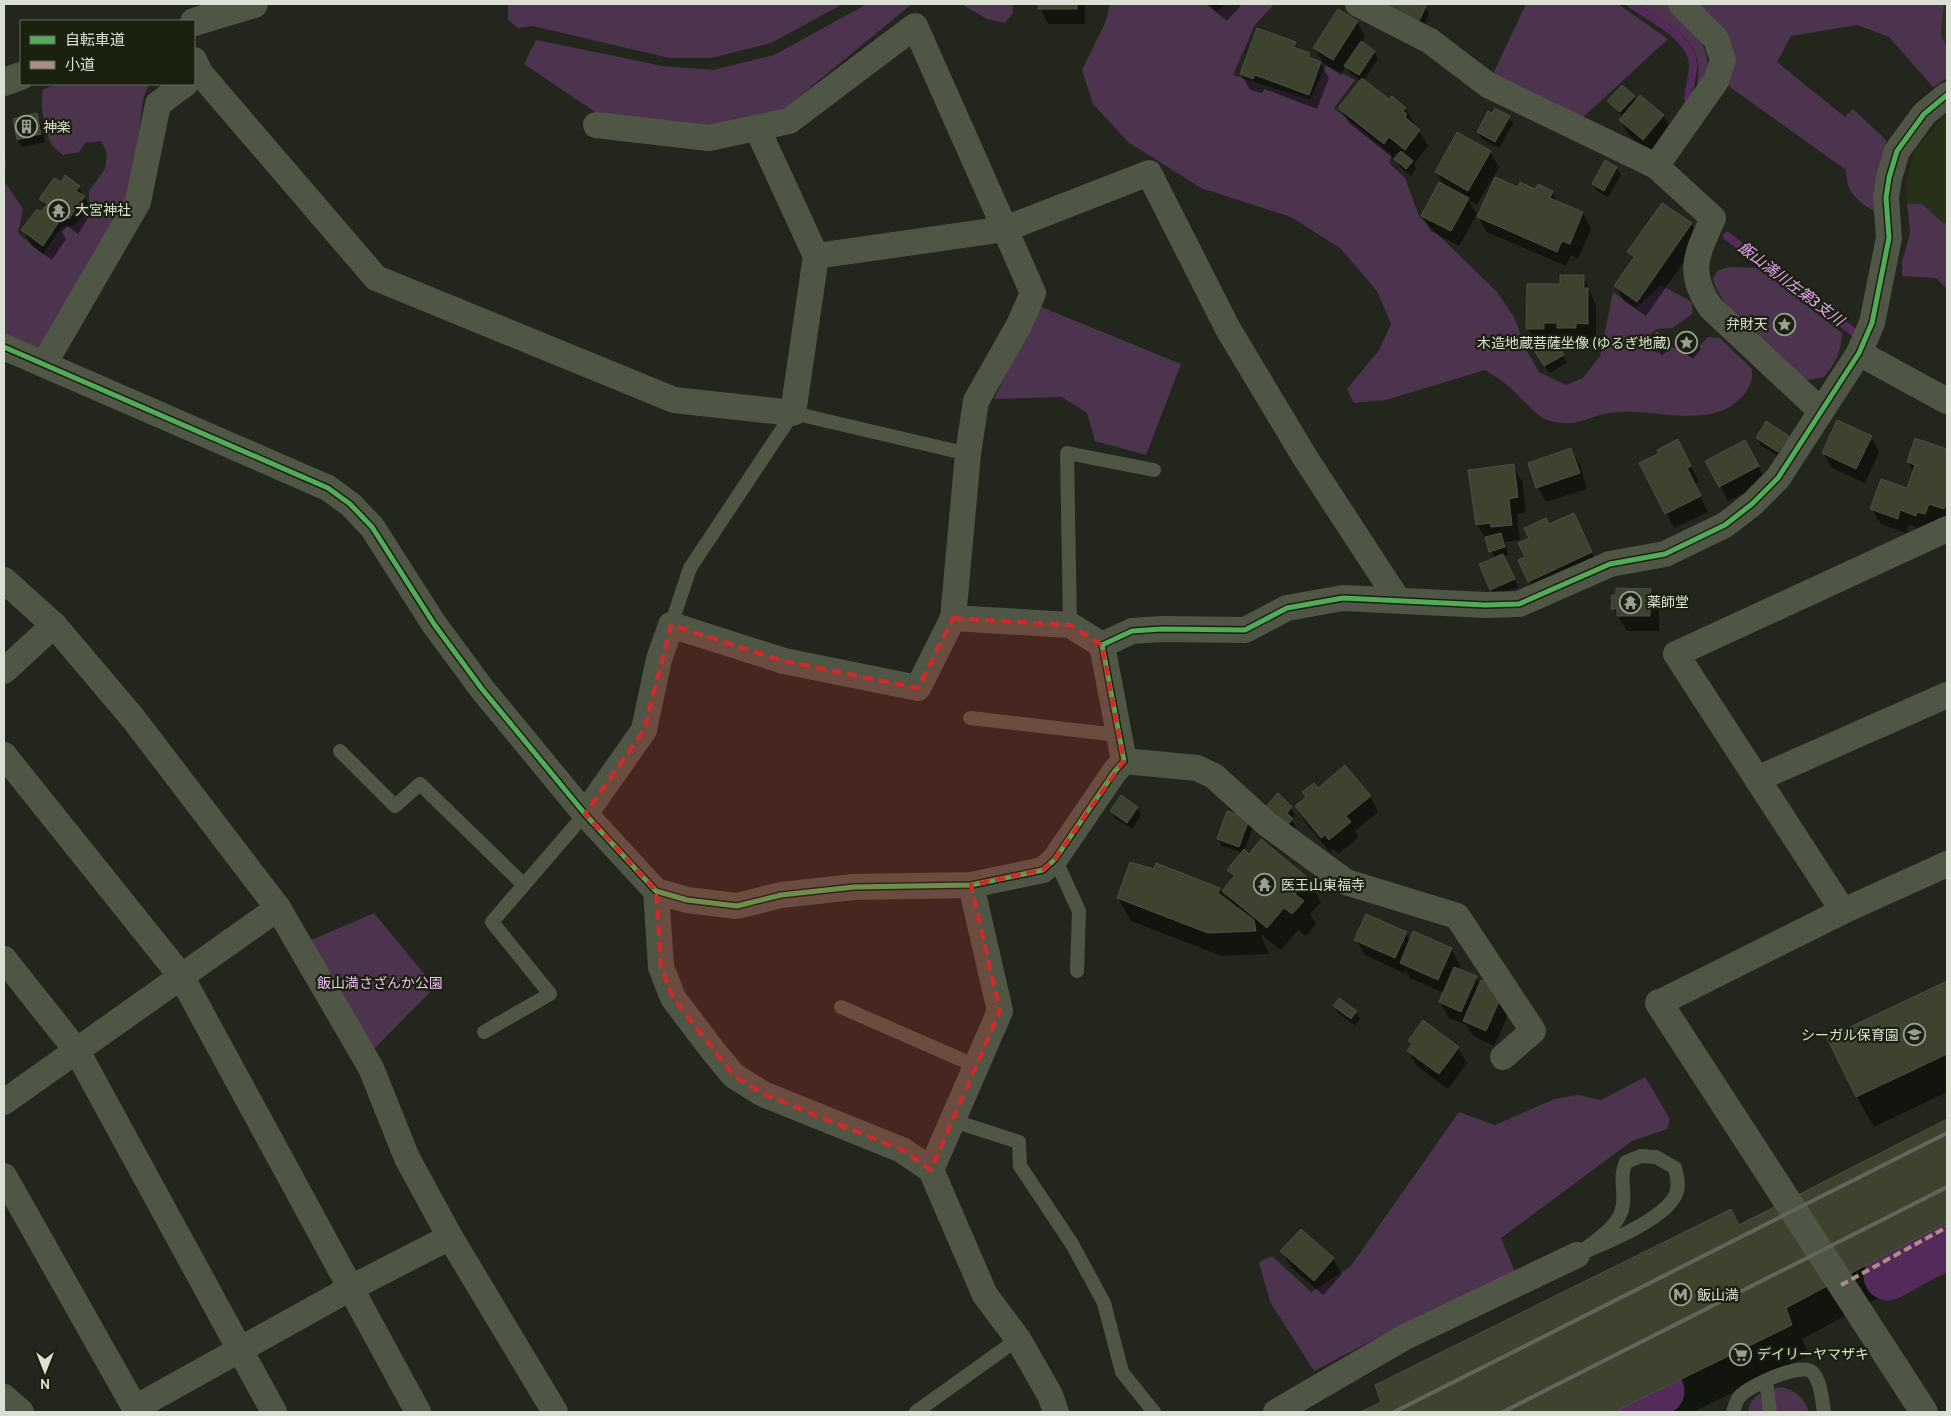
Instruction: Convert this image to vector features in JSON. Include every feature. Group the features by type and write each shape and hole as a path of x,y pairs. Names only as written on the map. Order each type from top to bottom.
{"street":[{"path":"205,14 254,4"},
{"path":"1358,4 1430,41 1488,85 1656,166 1713,218 1696,254 1694,265 1700,293 1710,308 1820,411"},
{"path":"1656,166 1716,81 1723,60 1716,39 1680,4"},
{"path":"585,814 644,730 659,659 671,625 784,661 918,688 953,618 968,454 976,401 1019,325 1034,293 916,26 789,121 709,138 596,125"},
{"path":"195,75 376,278 674,400 793,412 816,256 757,128"},
{"path":"44,364 138,202 158,104 179,85"},
{"path":"1102,645 1132,631 1162,629 1245,630 1287,608 1343,598 1485,605 1519,604 1610,564 1665,554 1725,525 1752,504 1778,478 1859,353 1872,323 1889,238 1886,198 1889,178 1897,151 1924,114 1947,95"},
{"path":"816,256 1005,230 1149,173 1228,330 1306,459 1398,600"},
{"path":"4,347 328,488 350,504 372,527 434,624 482,689 585,814 656,891 687,900 737,906 781,895 854,887 971,886 1043,870 1055,859 1115,771 1124,761"},
{"path":"1859,353 1947,402"},
{"path":"1843,911 1676,654 1947,529"},
{"path":"4,580 54,625 132,717 278,908 371,1068 407,1158 450,1236 555,1412"},
{"path":"953,618 1070,625 1102,645 1124,761"},
{"path":"4,671 54,625"},
{"path":"1757,779 1947,695"},
{"path":"4,755 181,976 349,1289 418,1412"},
{"path":"1124,761 1197,768 1214,776 1267,824 1346,882 1457,916 1533,1031 1503,1057"},
{"path":"1924,1412 1659,1003 1843,911 1947,864"},
{"path":"932,1170 1000,1011 971,886"},
{"path":"656,891 660,967 673,998 734,1076 763,1094 902,1150 932,1170 985,1295 1018,1339 1050,1395 1056,1412"},
{"path":"4,1102 278,908"},
{"path":"4,959 77,1051 274,1412"},
{"path":"4,1176 136,1410 349,1289 450,1236"},
{"path":"1276,1412 1405,1336 1576,1255"},
{"path":"4,1397 21,1412"}],"lane":[{"path":"671,625 690,568 793,412 968,454"},
{"path":"1070,625 1067,453 1154,470"},
{"path":"970,718 1118,735"},
{"path":"340,751 395,806 420,784 523,884"},
{"path":"484,1032 550,994 492,922 585,814"},
{"path":"1055,859 1079,911 1077,971"},
{"path":"841,1007 976,1066"},
{"path":"954,1121 1019,1142 1020,1166 1072,1244 1104,1303 1122,1372 1154,1412"},
{"path":"1641,1156 1656,1157 1674,1168 1678,1182 1677,1192 1669,1204 1637,1229 1576,1255 1612,1227 1620,1217 1624,1205 1623,1169 1626,1162 1641,1156"},
{"path":"916,1412 1018,1339"},
{"path":"1733,1412 1735,1404 1742,1395 1766,1381 1800,1368 1810,1370 1818,1385 1824,1412"},
{"path":"1766,1381 1770,1412"}],"highlighted area":[{"path":"953,618 1070,625 1102,645 1124,761 1055,859 1043,870 971,885 1000,1011 931,1170 902,1150 763,1094 734,1076 673,998 661,967 656,891 585,814 644,730 671,625 784,661 918,688"}],"shaded area":[{"path":"1944,4 1947,4 1947,48 1941,34"},
{"path":"1947,113 1947,222 1943,223 1922,204 1907,204 1907,181 1915,150"}],"green space":[{"path":"508,4 843,4 771,43 711,58 669,58 533,26 518,28 508,20"},
{"path":"867,4 912,4 784,109 727,127 598,114 524,64 536,40 663,66 713,70 774,55"},
{"path":"961,4 1012,4 1013,13 1005,23 987,19"},
{"path":"1110,4 1209,4 1217,12 1225,4 1274,4 1255,25 1233,75 1310,100 1326,65 1355,80 1334,108 1392,155 1389,163 1405,178 1419,216 1497,292 1514,317 1527,351 1539,372 1566,385 1583,378 1600,356 1613,292 1636,308 1661,285 1692,302 1692,314 1673,328 1656,329 1646,339 1657,353 1669,345 1690,356 1708,337 1720,338 1752,369 1752,377 1747,390 1742,397 1729,407 1697,416 1626,412 1610,413 1574,423 1567,423 1543,418 1507,385 1485,370 1386,400 1354,403 1347,389 1379,350 1391,324 1377,291 1340,248 1291,217 1201,188 1128,142 1093,104 1082,70 1106,21"},
{"path":"1526,4 1618,4 1668,39 1580,120 1492,76"},
{"path":"1638,4 1667,4 1691,28 1703,45 1708,65 1708,78 1697,86 1698,62 1690,43 1674,28"},
{"path":"1695,4 1944,4 1941,34 1947,48 1947,78 1933,87 1889,37 1857,25 1791,36 1777,62 1845,117 1853,109 1886,140 1876,212 1858,200 1850,190 1846,170 1727,85"},
{"path":"57,85 149,85 143,99 131,198 43,351 4,334 4,181 23,209 18,233 43,254 62,227 75,225 89,208 89,191 105,169 107,153 101,141 85,143 79,152 63,155 56,149 48,136 44,119 43,89"},
{"path":"4,157 6,160 4,181"},
{"path":"1907,204 1922,204 1943,223 1947,222 1947,289 1936,278 1902,276 1902,262 1910,233"},
{"path":"1729,267 1759,268 1842,333 1837,357 1824,377 1808,380 1796,377 1748,332 1727,306 1713,279 1717,271"},
{"path":"1039,306 1181,364 1146,455 1095,441 1087,413 1062,397 994,399"},
{"name":"飯山満さざんか公園","path":"374,913 435,987 372,1051 309,941"},
{"path":"1645,1077 1670,1119 1667,1129 1632,1141 1501,1238 1515,1272 1398,1327 1314,1371 1270,1302 1259,1262 1272,1256 1311,1292 1350,1267 1459,1112 1495,1125 1554,1099 1578,1095 1601,1100"},
{"path":"1781,1387 1799,1395 1809,1412 1775,1412 1773,1389"},
{"path":"1760,1394 1764,1412 1748,1412 1752,1401"}],"building":[{"path":"1038,4 1077,4 1077,9 1038,9"},
{"path":"1392,4 1420,4 1426,6 1419,21 1390,8"},
{"path":"1338,9 1358,21 1333,60 1313,48"},
{"path":"1257,28 1296,42 1294,47 1310,53 1309,57 1321,62 1309,95 1255,75 1253,79 1240,74"},
{"path":"1361,41 1375,51 1359,75 1344,66"},
{"path":"1362,78 1389,99 1392,96 1406,108 1403,111 1407,114 1405,117 1420,130 1405,150 1389,137 1384,144 1338,108"},
{"path":"1622,85 1635,96 1620,112 1607,101"},
{"path":"1640,95 1664,115 1643,140 1619,120"},
{"path":"1495,108 1510,116 1495,142 1477,132 1488,111 1492,113"},
{"name":"神楽","path":"37,113 41,134 17,140 13,119"},
{"path":"1457,132 1491,151 1468,191 1435,172"},
{"path":"1401,151 1413,161 1406,169 1394,159"},
{"path":"1605,160 1617,167 1604,191 1592,184"},
{"name":"大宮神社","path":"65,175 80,186 76,191 85,196 69,219 58,212 52,219 58,223 43,246 21,230 37,209 41,212 47,204 39,199 54,178 61,182"},
{"path":"1495,177 1518,187 1520,182 1535,189 1538,184 1553,191 1550,198 1583,212 1570,244 1562,241 1557,252 1477,217"},
{"path":"1439,182 1469,198 1451,231 1421,216"},
{"path":"1662,203 1692,223 1637,302 1614,286 1634,257 1627,252"},
{"path":"1560,275 1584,275 1584,288 1588,288 1588,324 1576,323 1576,328 1557,328 1557,323 1544,323 1544,329 1526,329 1527,284 1560,284"},
{"path":"1657,332 1666,340 1658,349 1649,342"},
{"path":"1685,332 1698,341 1689,353 1677,344"},
{"path":"1552,334 1564,355 1544,366 1531,345"},
{"path":"1837,420 1872,436 1856,469 1822,453"},
{"path":"1766,421 1789,436 1778,452 1756,438"},
{"path":"1915,438 1947,449 1947,503 1944,509 1929,504 1925,514 1917,512 1916,516 1900,510 1898,519 1870,509 1881,479 1907,488 1915,465 1907,462"},
{"path":"1678,439 1691,466 1687,468 1701,496 1665,514 1639,463 1658,454 1657,450"},
{"path":"1745,440 1759,466 1719,487 1705,461"},
{"path":"1571,448 1580,473 1536,488 1528,463"},
{"path":"1514,464 1518,497 1509,499 1512,525 1491,527 1490,523 1476,525 1468,470"},
{"path":"1574,513 1592,552 1528,582 1518,560 1525,557 1518,543 1529,538 1524,528 1546,518 1549,524"},
{"path":"1501,533 1505,547 1489,552 1485,537"},
{"path":"1503,554 1515,579 1490,590 1479,564"},
{"name":"薬師堂","path":"1616,588 1651,589 1650,616 1617,616 1617,609 1611,609 1612,595 1616,595"},
{"path":"1345,765 1371,796 1346,816 1351,822 1329,840 1325,835 1321,838 1295,806 1306,797 1302,792 1314,783 1318,788"},
{"path":"1278,793 1292,807 1287,813 1293,819 1286,826 1266,806"},
{"path":"1121,795 1138,807 1127,823 1110,811"},
{"path":"1227,811 1249,819 1239,847 1217,839"},
{"name":"医王山東福寺","path":"1261,839 1308,878 1295,894 1304,901 1292,914 1284,908 1267,928 1222,891 1234,876 1227,870 1244,849 1249,854"},
{"path":"1130,862 1154,869 1156,863 1220,888 1218,893 1254,920 1256,931 1208,933 1117,898"},
{"path":"1366,914 1407,932 1395,958 1354,940"},
{"path":"1413,931 1452,948 1438,980 1400,963"},
{"path":"1454,967 1477,976 1461,1012 1439,1002"},
{"path":"1481,980 1504,990 1486,1031 1463,1021"},
{"path":"1947,981 1947,1054 1856,1097 1827,1038"},
{"path":"1339,998 1357,1011 1351,1019 1333,1006"},
{"path":"1423,1020 1459,1047 1439,1074 1407,1051 1412,1044 1408,1041"},
{"path":"1947,1119 1947,1222 1786,1308 1792,1325 1614,1412 1360,1412 1381,1402 1375,1385 1731,1209 1739,1225"},
{"path":"1301,1229 1334,1258 1314,1281 1280,1251"}],"waterway":[{"name":"飯山満川左第3支川","path":"1631,4 1671,30 1687,47 1692,57 1693,68 1688,99"},
{"name":"飯山満川左第3支川","path":"1727,236 1855,333"},
{"path":"1888,1276 1947,1244"},
{"path":"1619,1412 1660,1391"}],"railway":[{"path":"1394,1412 1947,1133"},
{"path":"1503,1412 1947,1187"}],"marked path":[{"path":"1841,1285 1947,1227"}],"cycle path":[{"path":"4,347 328,488 350,504 372,527 434,624 482,689 585,814 656,891 687,900 737,906 781,895 854,887 971,885 1043,870 1055,859 1115,771 1124,761 1102,645 1132,631 1162,629 1245,630 1287,608 1343,598 1485,605 1519,604 1610,564 1665,554 1725,525 1752,504 1778,478 1859,353 1872,323 1889,238 1886,198 1889,178 1897,151 1924,114 1947,95"}],"place":[{"name":"神楽","path":"27,127"},
{"name":"大宮神社","path":"59,210"},
{"name":"弁財天","path":"1784,324"},
{"name":"木造地蔵菩薩坐像 (ゆるぎ地蔵)","path":"1687,343"},
{"name":"薬師堂","path":"1631,602"},
{"name":"医王山東福寺","path":"1265,885"},
{"name":"シーガル保育園","path":"1915,1035"},
{"name":"飯山満","path":"1681,1295"},
{"name":"デイリーヤマザキ","path":"1741,1354"}]}
